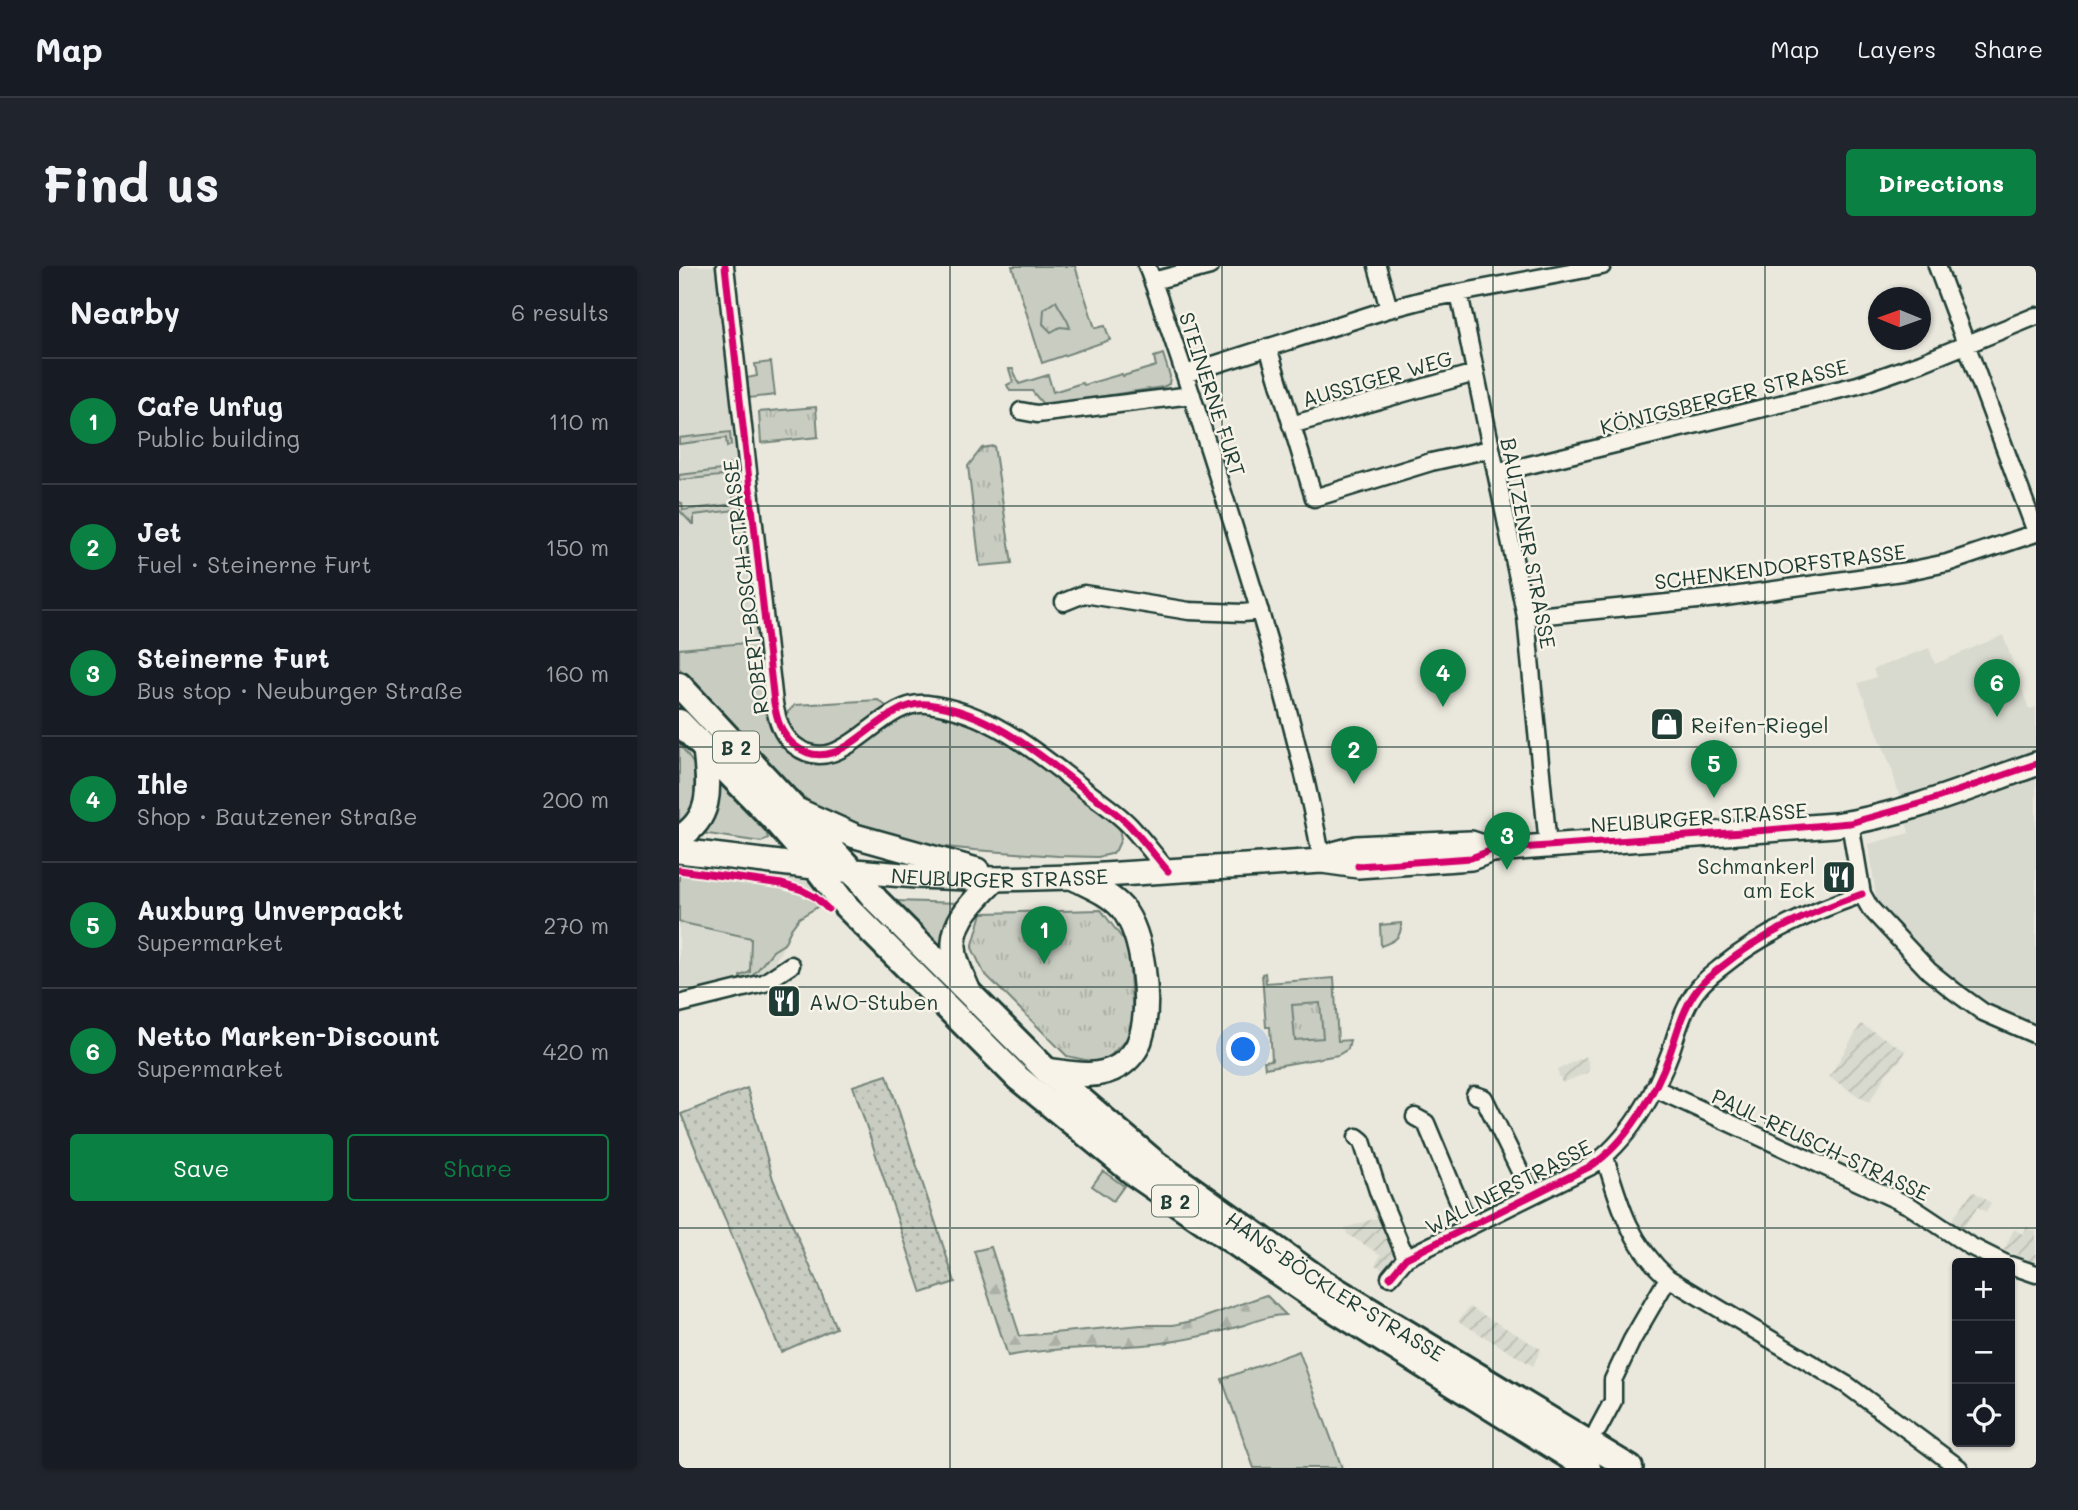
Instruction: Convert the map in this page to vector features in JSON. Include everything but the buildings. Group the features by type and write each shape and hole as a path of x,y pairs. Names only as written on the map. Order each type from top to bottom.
{"main road":[{"name":"B 2","path":"679,685 852,871"},
{"name":"B 2","path":"679,722 772,817 816,867"},
{"name":"HANS-BÖCKLER-STRASSE","path":"816,867 846,906 1018,1078 1135,1174 1308,1293 1588,1468"},
{"name":"HANS-BÖCKLER-STRASSE","path":"852,871 876,900 1046,1070 1155,1163 1321,1282 1630,1468"}],"street":[{"name":"ROBERT-BOSCH-STRASSE","path":"725,266 774,703 781,730 801,750 832,754 851,745 896,711 923,704 973,715 1016,737 1128,824 1168,871"},
{"path":"1150,273 1210,266"},
{"path":"1377,266 1389,309"},
{"path":"1185,374 1389,309 1602,266"},
{"path":"1937,266 2036,533"},
{"name":"STEINERNE FURT","path":"1150,273 1192,395 1260,611 1298,751 1322,860"},
{"name":"BAUTZENER STRASSE","path":"1459,293 1525,617 1548,846"},
{"name":"KÖNIGSBERGER STRASSE","path":"1496,473 1858,385 2036,316"},
{"path":"1268,347 1314,498 1431,463 1490,449"},
{"name":"AUSSIGER WEG","path":"1291,425 1475,373"},
{"path":"1021,411 1037,414 1192,395"},
{"name":"SCHENKENDORFSTRASSE","path":"1525,617 1718,598 1907,572 1947,563 2036,533"},
{"path":"1063,602 1084,594 1189,611 1260,611"},
{"path":"679,838 691,831 701,819 705,808 709,783 705,748"},
{"name":"NEUBURGER STRASSE","path":"679,851 916,876 995,879 1168,871 1322,860 1347,850 1376,846 1471,843 1492,850 1850,823 1922,803 2036,764"},
{"path":"794,808 855,835 965,866 995,879 967,909 958,923 954,937 955,957 969,993"},
{"path":"1850,823 1862,894 1870,908 1929,971 1944,983 1983,1012 2036,1034"},
{"path":"1046,1070 1088,1075 1112,1070 1122,1065 1138,1046 1144,1024 1144,978 1132,925 1113,899 1072,877"},
{"name":"WALLNERSTRASSE","path":"1390,1277 1406,1258 1605,1157 1622,1138 1654,1088 1684,1012 1704,981 1740,951 1761,938 1809,913 1862,894"},
{"path":"679,1004 764,983 791,965"},
{"name":"PAUL-REUSCH-STRASSE","path":"1654,1088 1910,1206 1994,1258"},
{"name":"WALLNERSTRASSE","path":"1475,1095 1484,1098 1531,1194"},
{"name":"WALLNERSTRASSE","path":"1415,1117 1426,1123 1469,1226"},
{"name":"WALLNERSTRASSE","path":"1357,1137 1362,1141 1379,1194 1406,1258"},
{"path":"1605,1157 1634,1238 1668,1278 1847,1385 1959,1468"},
{"path":"2015,1267 2036,1274"},
{"path":"1598,1429 1613,1401 1613,1380 1632,1340 1668,1278"}],"shaded area":[{"path":"679,266 716,266 757,642 679,649"},
{"path":"2003,635 2029,709 2036,707 2036,1029 1984,1008 1929,966 1877,906 1869,844 1909,833 1892,770 1858,683 1876,677 1873,669 1929,648 1935,664"},
{"path":"679,851 816,867 820,906 800,919 792,930 764,983 679,1004"},
{"path":"1861,1024 1906,1051 1887,1073 1869,1103 1829,1077"},
{"path":"1586,1056 1590,1068 1587,1073 1562,1083 1557,1070"},
{"path":"1973,1191 1991,1203 1986,1212 1978,1207 1962,1229 1951,1221"},
{"path":"1383,1216 1397,1255 1385,1270 1375,1265 1381,1255 1347,1234 1345,1228"},
{"path":"2027,1227 2036,1231 2036,1263 2004,1250 2014,1229 2023,1234"},
{"path":"1470,1307 1541,1349 1533,1366 1458,1321"}],"green space":[{"path":"1012,266 1075,266 1095,328 1105,326 1110,340 1042,363"},
{"path":"1056,301 1070,328 1060,327 1051,332 1043,324 1044,309"},
{"path":"1163,354 1170,376 1169,384 1163,387 1046,405 1032,391 1010,391 1007,385 1013,382 1009,369 1013,369 1019,384 1048,375 1053,392 1156,366 1154,357"},
{"path":"771,362 775,395 749,398 747,378 757,376 755,364"},
{"path":"816,407 818,437 761,443 759,412"},
{"path":"730,432 731,445 727,447 726,438 679,444 679,438"},
{"path":"994,446 1012,563 980,566 968,466 982,448"},
{"path":"729,464 733,464 739,517 736,518 735,510 694,515 692,524 679,510 679,502 682,503 683,510 734,504 731,475 679,480 679,475 730,469"},
{"path":"757,642 773,718 785,715 795,705 878,700 897,714 924,708 971,719 1014,741 1109,814 1119,827 1121,839 1116,850 1098,857 935,846 872,833 821,810 793,789 679,668 679,649"},
{"path":"679,743 695,766 700,805 679,829"},
{"path":"717,784 766,832 768,838 761,842 701,833"},
{"path":"679,873 790,889 819,906 799,918 784,944 773,951 751,978 741,981 740,976 750,972 751,938 679,922"},
{"path":"894,901 961,903 947,947 943,950"},
{"path":"1101,910 1128,946 1134,1031 1103,1064 1067,1056 984,973 972,948 982,913"},
{"path":"1401,923 1396,938 1381,946 1380,925"},
{"path":"1265,973 1266,983 1334,978 1338,1041 1350,1040 1348,1049 1338,1055 1265,1068 1264,1061 1272,1060 1270,1027 1266,1027 1262,974"},
{"path":"1320,1003 1323,1038 1295,1040 1292,1005"},
{"path":"887,1075 955,1282 922,1293 853,1086"},
{"path":"747,1088 773,1179 836,1328 781,1352 681,1114"},
{"path":"1103,1171 1124,1186 1113,1201 1092,1186"},
{"path":"991,1247 1020,1336 1141,1325 1173,1325 1197,1320 1266,1295 1286,1315 1170,1342 1049,1350 1008,1356 974,1251"},
{"path":"1299,1351 1342,1468 1254,1468 1222,1379"}],"cycle path":[{"path":"725,266 774,703 778,721 786,736 794,745 811,754 828,754 844,747 892,714 909,706 927,704 971,715 1011,735 1114,811 1168,871"},
{"path":"1358,866 1471,858 1492,850 1850,823 1922,803 2036,764"},
{"path":"679,870 782,884 815,897 828,909"},
{"path":"1390,1277 1406,1258 1591,1166 1604,1156 1639,1116 1664,1068 1686,1008 1703,983 1736,956 1770,934 1824,908 1862,894"}],"place":[{"name":"Ihle","path":"1443,707"},
{"name":"Netto Marken-Discount","path":"1997,717"},
{"name":"Reifen-Riegel","path":"1667,724"},
{"name":"Jet","path":"1354,784"},
{"name":"Auxburg Unverpackt","path":"1714,798"},
{"name":"Steinerne Furt","path":"1507,870"},
{"name":"Schmankerl am Eck","path":"1839,877"},
{"name":"Cafe Unfug","path":"1044,964"},
{"name":"AWO-Stuben","path":"784,1001"}]}
